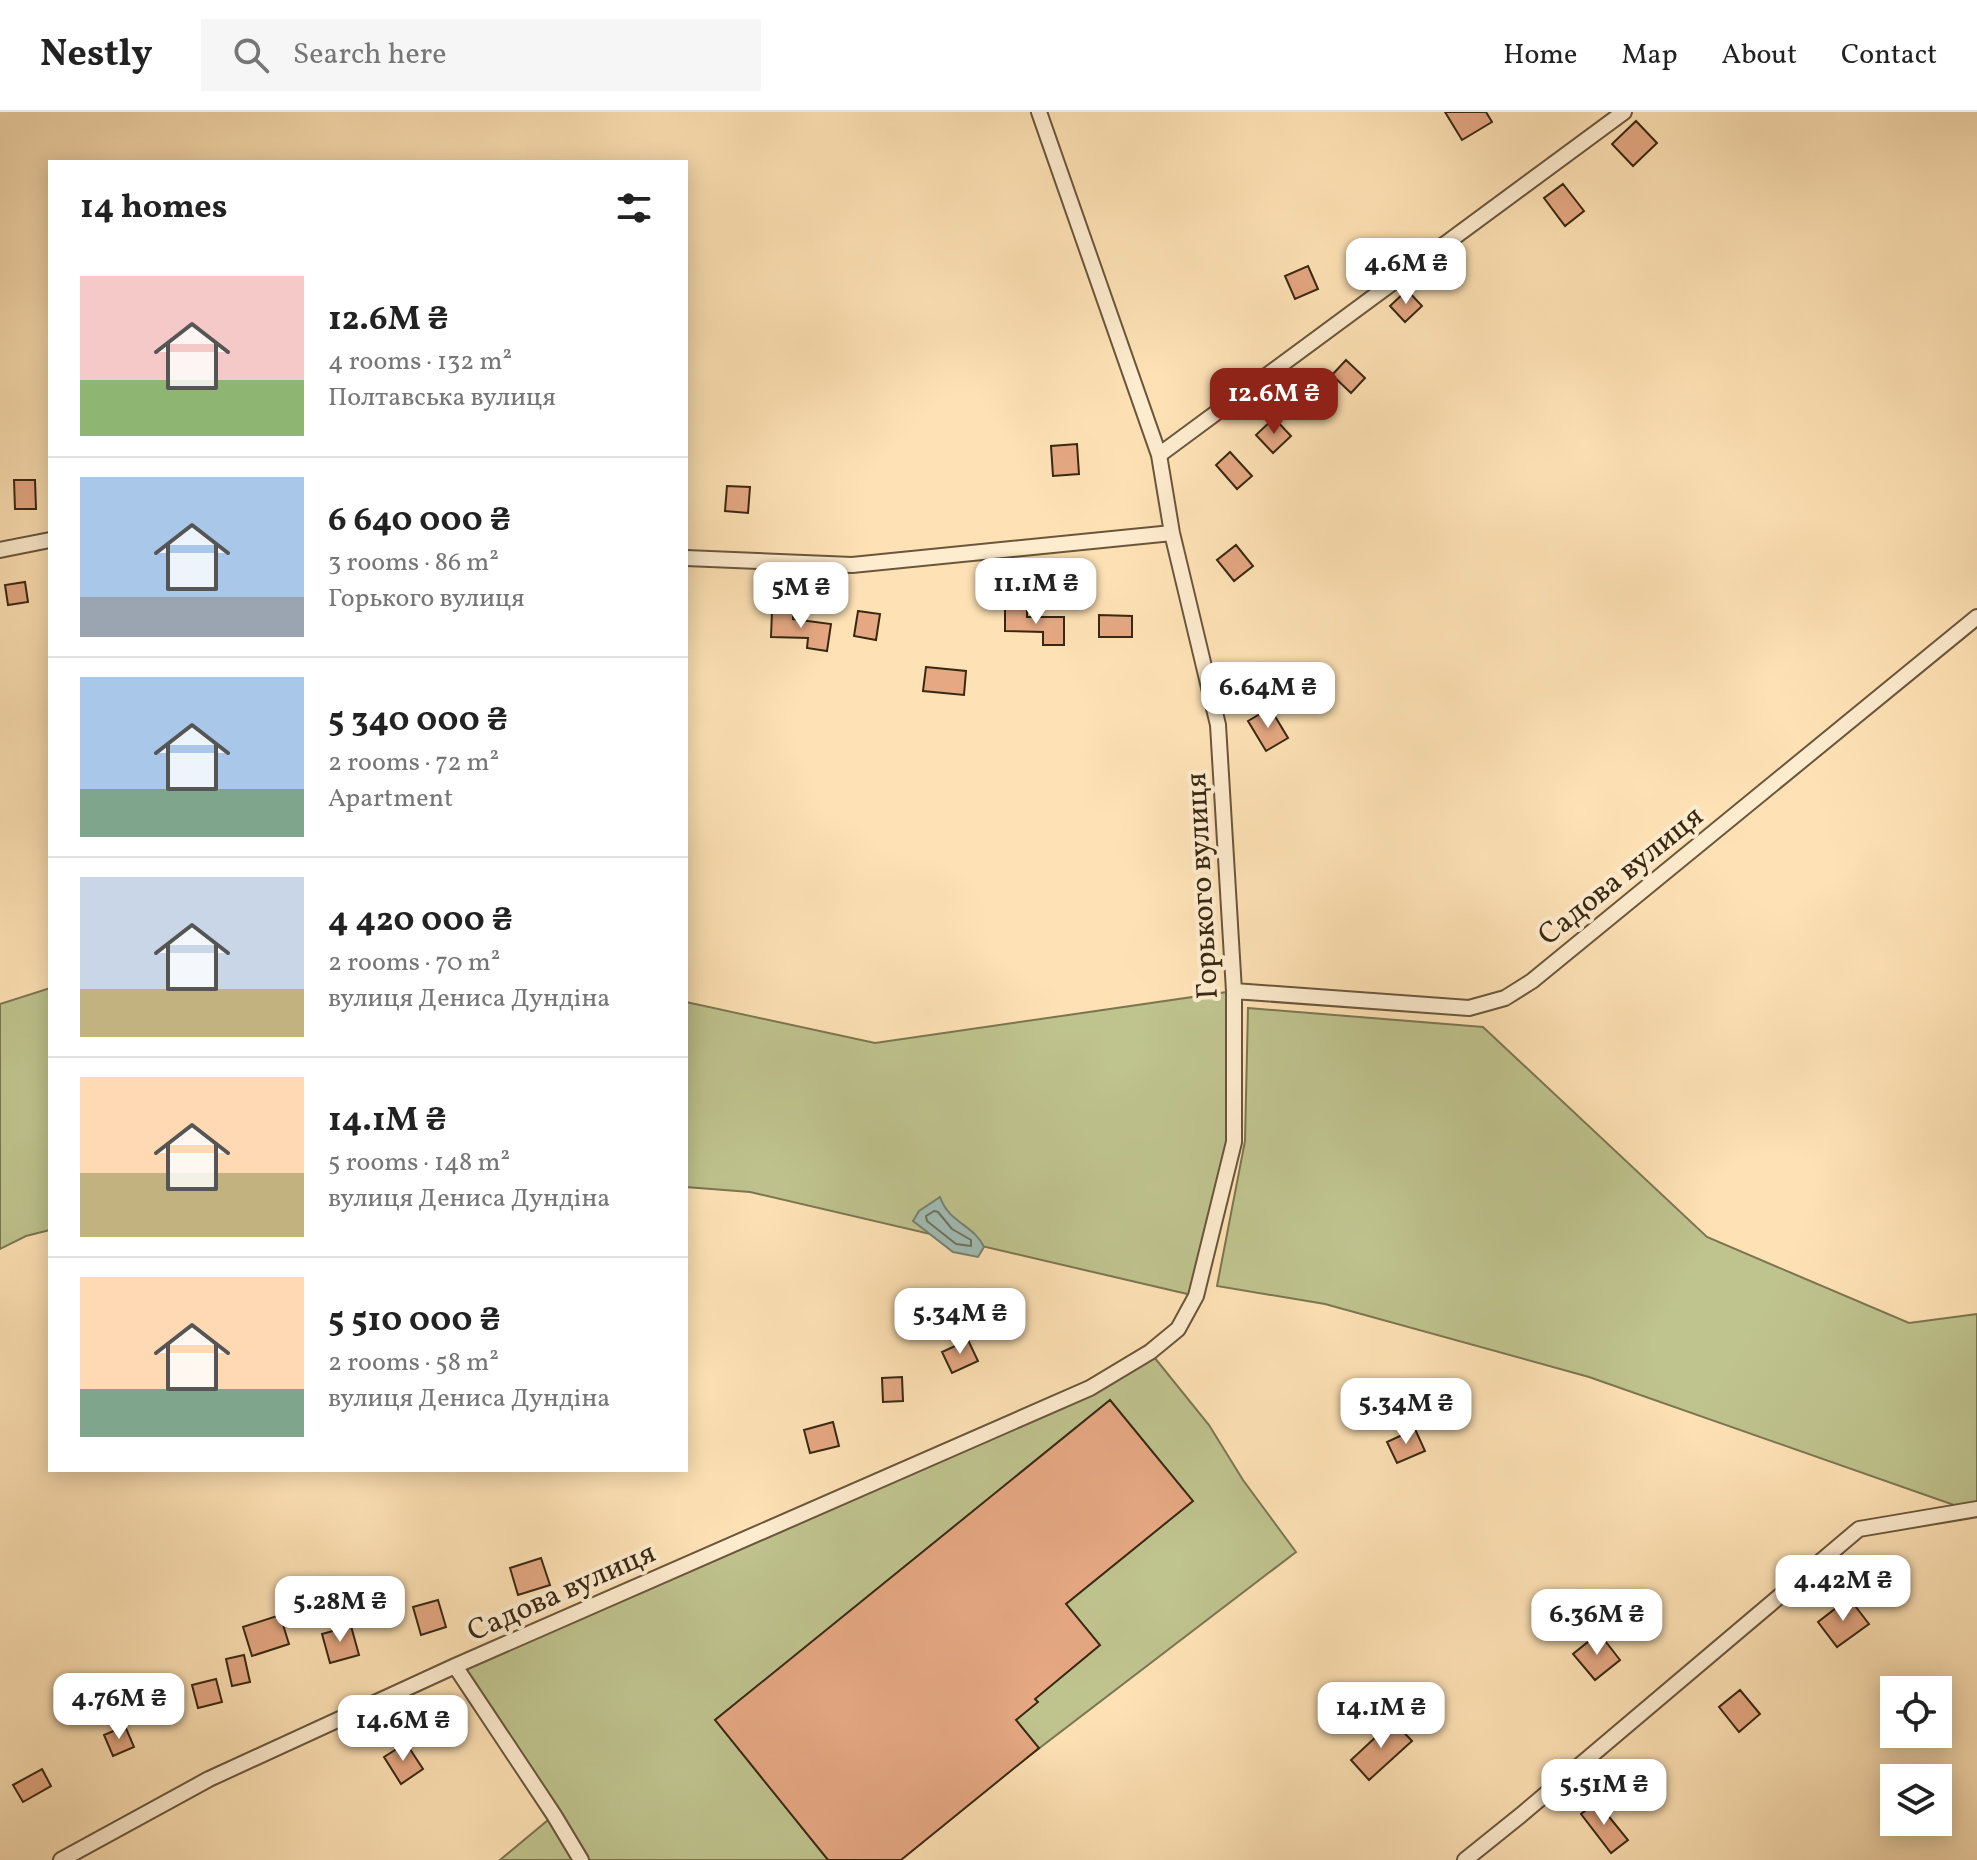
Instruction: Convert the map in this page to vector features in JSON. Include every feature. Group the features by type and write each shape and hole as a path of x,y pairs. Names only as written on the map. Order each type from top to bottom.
{"street":[{"name":"Горького вулиця","path":"1039,112 1159,455 1172,533 1218,725 1234,991 1234,1142 1196,1296 1178,1329 1150,1352 1090,1388"},
{"path":"1159,455 1624,112"},
{"path":"688,558 852,565 1172,533"},
{"path":"0,550 48,540"},
{"name":"Садова вулиця","path":"1234,991 1469,1008 1505,998 1532,981 1977,617"},
{"name":"Садова вулиця","path":"61,1860 209,1779 455,1666 1090,1388"},
{"path":"1465,1860 1859,1529 1977,1509"},
{"path":"455,1666 581,1860"}],"green space":[{"path":"48,989 48,1230 26,1236 0,1249 0,1004"},
{"path":"1234,991 1234,1142 1196,1296 750,1192 688,1187 688,1002 875,1043"},
{"path":"1248,1008 1483,1027 1707,1237 1909,1323 1977,1314 1977,1511 1589,1377 1325,1304 1217,1286 1245,1141"},
{"path":"1150,1352 1209,1425 1243,1480 1296,1552 893,1860 500,1860 554,1815 455,1666 1090,1388"}],"water":[{"path":"940,1197 949,1213 980,1240 984,1247 978,1257 953,1252 913,1221 919,1211"}],"building":[{"path":"1445,112 1486,112 1492,122 1462,140"},
{"path":"1636,121 1657,143 1633,166 1612,144"},
{"path":"1563,184 1584,211 1565,226 1544,198"},
{"path":"1308,266 1318,289 1295,299 1285,276"},
{"path":"1407,290 1422,306 1405,322 1390,306"},
{"path":"1346,360 1365,378 1351,393 1332,375"},
{"path":"1274,418 1291,436 1273,453 1256,435"},
{"path":"1077,444 1079,474 1053,476 1051,446"},
{"path":"1230,452 1252,476 1237,489 1216,465"},
{"path":"14,480 35,480 36,509 15,509"},
{"path":"727,486 750,487 748,513 725,511"},
{"path":"1236,545 1253,566 1234,581 1217,560"},
{"path":"25,582 28,602 8,605 5,585"},
{"path":"1005,609 1027,609 1027,617 1064,617 1064,645 1043,645 1043,632 1005,631"},
{"path":"772,611 793,612 793,619 831,624 827,651 807,648 808,638 771,637"},
{"path":"858,611 880,614 876,640 854,636"},
{"path":"1099,615 1132,616 1132,637 1099,637"},
{"path":"926,667 966,671 964,695 923,691"},
{"path":"1270,708 1288,738 1266,751 1248,721"},
{"path":"968,1340 978,1361 952,1373 942,1352"},
{"path":"902,1377 903,1401 883,1402 882,1378"},
{"path":"1110,1400 1193,1501 1066,1604 1100,1645 1035,1699 1038,1702 1016,1720 1039,1748 901,1860 828,1860 715,1720"},
{"path":"833,1422 839,1446 810,1453 804,1430"},
{"path":"1415,1429 1425,1451 1397,1463 1387,1442"},
{"path":"541,1558 550,1585 518,1595 510,1568"},
{"path":"1849,1598 1869,1624 1837,1647 1818,1622"},
{"path":"438,1600 446,1627 421,1635 413,1607"},
{"path":"280,1615 289,1644 252,1656 243,1627"},
{"path":"351,1626 359,1655 330,1663 322,1634"},
{"path":"1599,1633 1620,1660 1595,1680 1573,1654"},
{"path":"244,1655 250,1682 232,1686 226,1659"},
{"path":"216,1679 222,1702 198,1708 192,1685"},
{"path":"164,1686 179,1714 161,1724 146,1695"},
{"path":"1740,1690 1760,1714 1739,1732 1719,1707"},
{"path":"1393,1721 1412,1741 1369,1780 1351,1760"},
{"path":"125,1726 134,1747 113,1756 104,1735"},
{"path":"406,1743 423,1769 401,1784 384,1757"},
{"path":"42,1769 51,1786 23,1802 13,1785"},
{"path":"1597,1802 1628,1840 1611,1853 1581,1814"}]}
